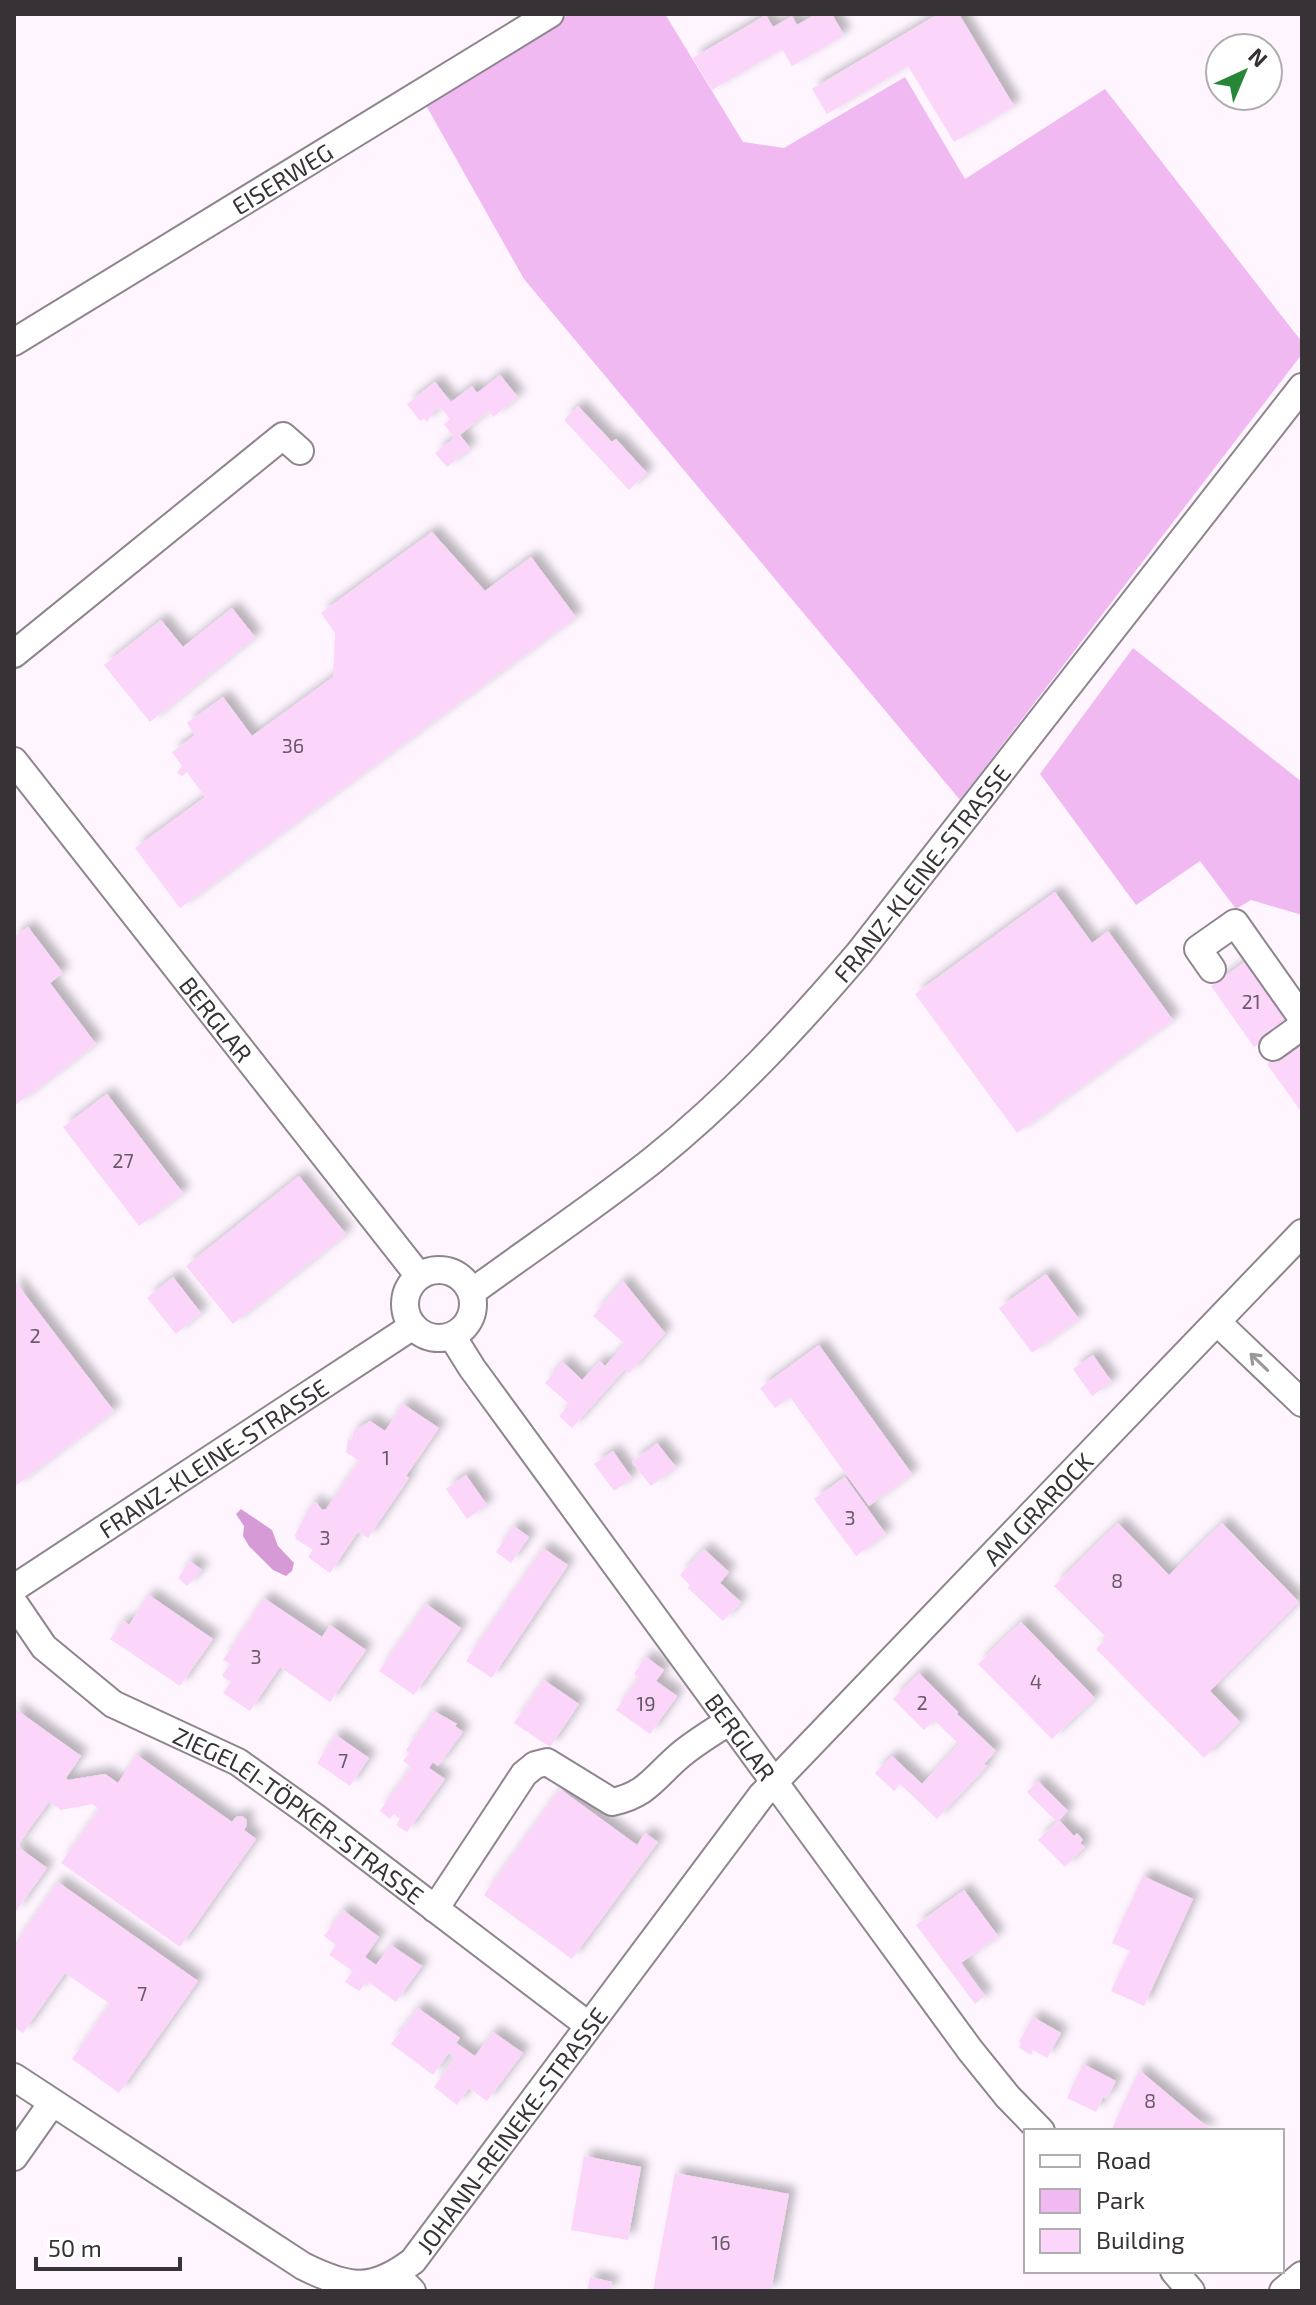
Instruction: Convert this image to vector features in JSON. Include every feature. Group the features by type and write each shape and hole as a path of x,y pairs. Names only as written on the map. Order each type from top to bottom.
{"street":[{"name":"EISERWEG","path":"14,342 550,14"},
{"name":"FRANZ-KLEINE-STRASSE","path":"472,1292 653,1160 721,1100 813,1007 868,942 1302,387"},
{"path":"14,654 283,436 300,451"},
{"name":"BERGLAR","path":"14,761 419,1276"},
{"path":"1212,969 1198,949 1235,923 1302,1018"},
{"path":"1273,1047 1302,1026"},
{"name":"AM GRAROCK","path":"774,1782 1302,1233"},
{"path":"428,1271 449,1271 459,1275 472,1292 469,1321 452,1336 432,1337 413,1326 405,1306 406,1294 419,1276 428,1271"},
{"path":"1217,1322 1302,1403"},
{"name":"FRANZ-KLEINE-STRASSE","path":"14,1588 413,1326"},
{"name":"BERGLAR","path":"452,1336 472,1368 970,2050 1039,2129"},
{"name":"ZIEGELEI-TÖPKER-STRASSE","path":"14,1603 44,1647 113,1704 238,1762 588,2025"},
{"path":"435,1909 524,1774 535,1765 547,1762 612,1802 631,1798 651,1784 678,1757 730,1721"},
{"name":"JOHANN-REINEKE-STRASSE","path":"14,2077 329,2279 373,2284 404,2283 413,2261 774,1782"},
{"path":"14,2157 52,2103"},
{"path":"1176,2273 1191,2291"},
{"path":"1283,2291 1302,2275"}],"green space":[{"path":"570,14 665,14 743,142 784,148 905,77 965,179 1105,89 1302,342 1302,354 960,800 524,279 423,100"},
{"path":"1133,648 1302,782 1302,915 1251,900 1236,909 1200,861 1136,905 1040,774"}],"shaded area":[{"path":"241,1509 272,1530 278,1546 294,1563 292,1571 286,1576 273,1570 249,1546 243,1536 244,1526 236,1514"}],"building":[{"path":"816,14 832,14 844,35 792,66 782,49 712,90 693,58 766,15 773,27 792,16 797,25"},
{"path":"938,14 959,14 1014,106 954,142 908,66 827,114 812,89"},
{"path":"500,375 518,397 493,417 489,411 460,435 470,448 447,467 435,453 454,438 444,424 450,419 441,408 434,411 427,422 424,418 420,421 407,404 435,382 451,402 472,386 477,393"},
{"path":"578,406 612,442 616,439 647,473 629,490 564,420"},
{"path":"432,532 485,591 531,557 576,617 180,908 135,848 205,797 187,772 182,776 177,773 182,766 172,752 195,735 187,723 223,697 252,736 333,677 335,633 321,613"},
{"path":"232,608 255,637 150,722 104,665 161,620 183,647"},
{"path":"1055,892 1092,943 1108,931 1173,1020 1017,1133 915,994"},
{"path":"28,927 63,973 50,983 96,1044 14,1106 14,937"},
{"path":"1249,959 1293,1020 1254,1047 1211,986"},
{"path":"1302,1039 1302,1113 1267,1064"},
{"path":"107,1094 183,1193 139,1226 63,1127"},
{"path":"299,1176 346,1234 233,1324 186,1266"},
{"path":"1046,1274 1079,1319 1032,1353 999,1308"},
{"path":"173,1277 201,1313 176,1334 147,1298"},
{"path":"14,1280 114,1411 14,1487"},
{"path":"623,1281 665,1333 629,1373 625,1369 572,1428 559,1416 569,1404 545,1383 563,1362 582,1380 600,1361 605,1366 625,1344 593,1316"},
{"path":"819,1345 912,1474 869,1506 790,1397 775,1408 760,1388"},
{"path":"1093,1355 1112,1382 1092,1396 1073,1369"},
{"path":"403,1404 439,1428 368,1538 358,1532 330,1573 308,1557 313,1550 296,1539 295,1535 312,1503 316,1502 322,1510 326,1509 359,1461 346,1452 348,1439 352,1440 353,1432 370,1421 385,1431"},
{"path":"657,1443 676,1467 651,1486 632,1462"},
{"path":"613,1451 632,1478 614,1491 594,1464"},
{"path":"466,1475 487,1505 467,1519 446,1489"},
{"path":"845,1477 886,1534 856,1556 814,1499"},
{"path":"1118,1523 1169,1575 1222,1523 1299,1602 1210,1691 1240,1722 1204,1758 1096,1649 1107,1638 1054,1586"},
{"path":"514,1526 529,1537 511,1563 496,1552"},
{"path":"543,1548 568,1565 492,1678 466,1661"},
{"path":"704,1549 729,1572 720,1583 741,1602 723,1621 688,1588 690,1585 680,1575"},
{"path":"190,1561 202,1570 187,1586 178,1578"},
{"path":"149,1595 213,1639 180,1686 110,1639 124,1621 129,1625"},
{"path":"264,1598 322,1637 330,1625 366,1650 330,1702 280,1667 250,1711 223,1693 231,1682 222,1676 230,1664 223,1660"},
{"path":"426,1604 461,1628 414,1695 379,1671"},
{"path":"1021,1622 1095,1698 1052,1739 978,1664"},
{"path":"646,1657 664,1670 656,1681 677,1696 650,1734 616,1710 639,1677 634,1674"},
{"path":"919,1673 996,1751 984,1764 987,1766 937,1819 900,1784 894,1791 875,1773 892,1756 922,1784 959,1744 934,1720 924,1730 893,1699"},
{"path":"544,1680 579,1704 550,1747 514,1723"},
{"path":"14,1708 81,1756 66,1778 68,1780 105,1774 118,1783 137,1755 232,1822 236,1817 246,1819 244,1830 256,1839 180,1947 61,1863 99,1809 92,1804 61,1810 49,1802 17,1846 47,1868 14,1914"},
{"path":"434,1711 457,1724 455,1726 463,1732 438,1766 433,1762 429,1768 445,1779 407,1832 396,1825 400,1819 394,1814 390,1819 380,1811 411,1767 403,1761 409,1753 406,1750"},
{"path":"336,1735 369,1758 350,1786 317,1763"},
{"path":"1038,1781 1068,1811 1057,1822 1027,1792"},
{"path":"560,1789 637,1845 645,1833 658,1842 572,1959 484,1895"},
{"path":"1059,1820 1074,1836 1077,1833 1085,1847 1065,1867 1038,1840"},
{"path":"1143,1876 1193,1899 1144,2006 1111,1991 1130,1951 1112,1943"},
{"path":"58,1882 198,1981 119,2093 72,2059 110,2004 65,1973 23,2033 14,2027 14,1945"},
{"path":"964,1890 998,1936 961,1963 985,1996 975,2004 916,1925"},
{"path":"343,1910 379,1937 365,1957 376,1965 391,1945 422,1966 396,2002 367,1981 359,1991 345,1982 353,1971 329,1955 336,1945 324,1936"},
{"path":"418,2008 460,2038 456,2043 475,2056 493,2032 523,2053 487,2101 469,2088 457,2105 434,2087 455,2058 449,2053 433,2075 391,2044"},
{"path":"1033,2017 1061,2033 1047,2058 1033,2050 1031,2055 1019,2048 1019,2042"},
{"path":"1083,2064 1116,2081 1096,2112 1067,2098"},
{"path":"1139,2070 1210,2129 1112,2129"},
{"path":"584,2156 641,2167 628,2240 571,2230"},
{"path":"675,2173 789,2194 771,2291 653,2291"},
{"path":"590,2277 612,2282 610,2291 587,2291"}]}
